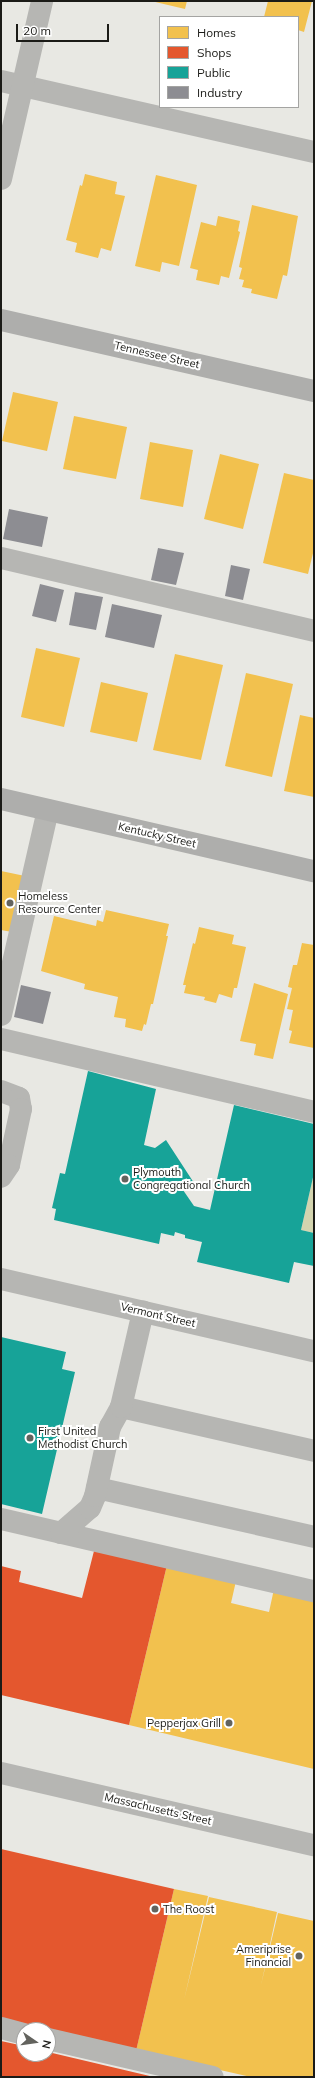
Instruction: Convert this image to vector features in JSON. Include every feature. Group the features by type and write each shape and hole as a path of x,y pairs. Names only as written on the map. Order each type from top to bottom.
{"main road":[{"name":"Tennessee Street","path":"1,320 314,391"},
{"name":"Kentucky Street","path":"1,798 314,871"}],"street":[{"path":"1,178 42,1"},
{"path":"1,81 314,152"},
{"path":"1,558 314,630"},
{"path":"1,1015 48,810"},
{"path":"1,1039 314,1112"},
{"path":"1,1091 19,1098 22,1109 8,1165 1,1177"},
{"name":"Vermont Street","path":"1,1279 314,1351"},
{"path":"61,1533 90,1508 97,1488 110,1427 121,1407 143,1312"},
{"path":"121,1407 314,1451"},
{"path":"97,1488 314,1537"},
{"path":"1,1519 314,1591"},
{"name":"Massachusetts Street","path":"1,1773 314,1845"},
{"path":"1,2028 16,2032"},
{"path":"56,2041 213,2077"}],"green space":[{"path":"314,1173 314,1233 301,1230"}],"building: Homes":[{"path":"151,1 187,1 185,9"},
{"path":"268,1 312,1 304,32 299,30 299,16 264,16"},
{"path":"85,174 117,182 115,194 125,196 111,251 101,248 98,258 75,252 77,243 66,240 80,185 82,186"},
{"path":"156,175 197,185 179,266 162,262 160,272 135,266"},
{"path":"252,205 298,216 287,276 283,275 277,299 251,293 252,289 242,287 244,280 239,279 242,268 239,267"},
{"path":"218,216 240,221 238,231 240,232 229,278 221,276 219,285 196,280 198,270 190,268 201,222 216,226"},
{"path":"13,392 58,402 47,451 2,441"},
{"path":"74,416 127,427 116,479 63,469"},
{"path":"150,442 193,450 183,507 140,499"},
{"path":"220,454 259,464 243,529 204,519"},
{"path":"284,473 314,480 314,549 308,574 263,563"},
{"path":"36,648 80,658 64,727 21,717"},
{"path":"175,654 223,665 201,760 153,750"},
{"path":"246,673 293,684 272,777 225,766"},
{"path":"101,682 148,693 137,742 90,732"},
{"path":"300,715 314,718 314,797 284,791"},
{"name":"Homeless Resource Center","path":"1,871 25,876 12,932 1,930"},
{"path":"106,910 169,924 166,936 168,936 153,1004 151,1004 146,1025 144,1024 142,1031 125,1027 126,1019 114,1017 118,997 84,989 85,984 41,971 54,916 96,926 97,920 103,922"},
{"path":"199,927 234,935 232,944 246,947 237,988 234,988 232,998 219,994 216,1003 204,1000 205,997 184,993 186,985 183,985 193,943 195,944"},
{"path":"302,943 314,945 314,1048 289,1043 292,1031 289,1030 293,1010 287,1009 292,988 288,987 293,965 297,965"},
{"path":"254,983 288,994 273,1059 254,1055 256,1044 240,1041"},
{"path":"167,1565 236,1581 231,1603 269,1612 274,1589 314,1599 314,1769 129,1725"},
{"path":"174,1889 208,1896 184,2000 209,1897 277,1912 261,1985 278,1913 314,1921 314,2077 251,2077 136,2051"}],"building: Shops":[{"path":"95,1547 167,1565 129,1725 1,1695 1,1566 21,1571 19,1582 82,1598"},
{"path":"1,1849 174,1889 136,2051 56,2032 56,2022 16,2023 1,2019"},
{"path":"1,2041 16,2044 16,2062 56,2062 56,2054 154,2077 1,2077"}],"building: Public":[{"name":"Plymouth Congregational Church","path":"88,1071 156,1089 144,1145 155,1148 166,1140 194,1183 183,1190 194,1206 210,1210 234,1105 314,1124 314,1173 301,1230 314,1233 314,1266 294,1262 289,1283 197,1262 202,1242 185,1238 185,1235 175,1232 174,1236 161,1233 159,1244 54,1220 56,1209 52,1208 60,1173 65,1174"},
{"name":"First United Methodist Church","path":"1,1337 66,1352 62,1369 75,1372 42,1514 1,1504"}],"building: Industry":[{"path":"9,509 48,517 42,547 3,539"},
{"path":"158,548 184,553 176,585 151,580"},
{"path":"231,565 250,569 243,600 225,596"},
{"path":"40,584 64,590 56,622 32,616"},
{"path":"75,592 103,597 96,630 69,625"},
{"path":"112,604 162,615 154,648 105,637"},
{"path":"21,985 51,992 43,1024 14,1017"}],"place":[{"name":"Homeless Resource Center","path":"10,903"},
{"name":"Plymouth Congregational Church","path":"125,1179"},
{"name":"First United Methodist Church","path":"30,1438"},
{"name":"Pepperjax Grill","path":"229,1723"},
{"name":"The Roost","path":"155,1909"},
{"name":"Ameriprise Financial","path":"299,1956"}]}
